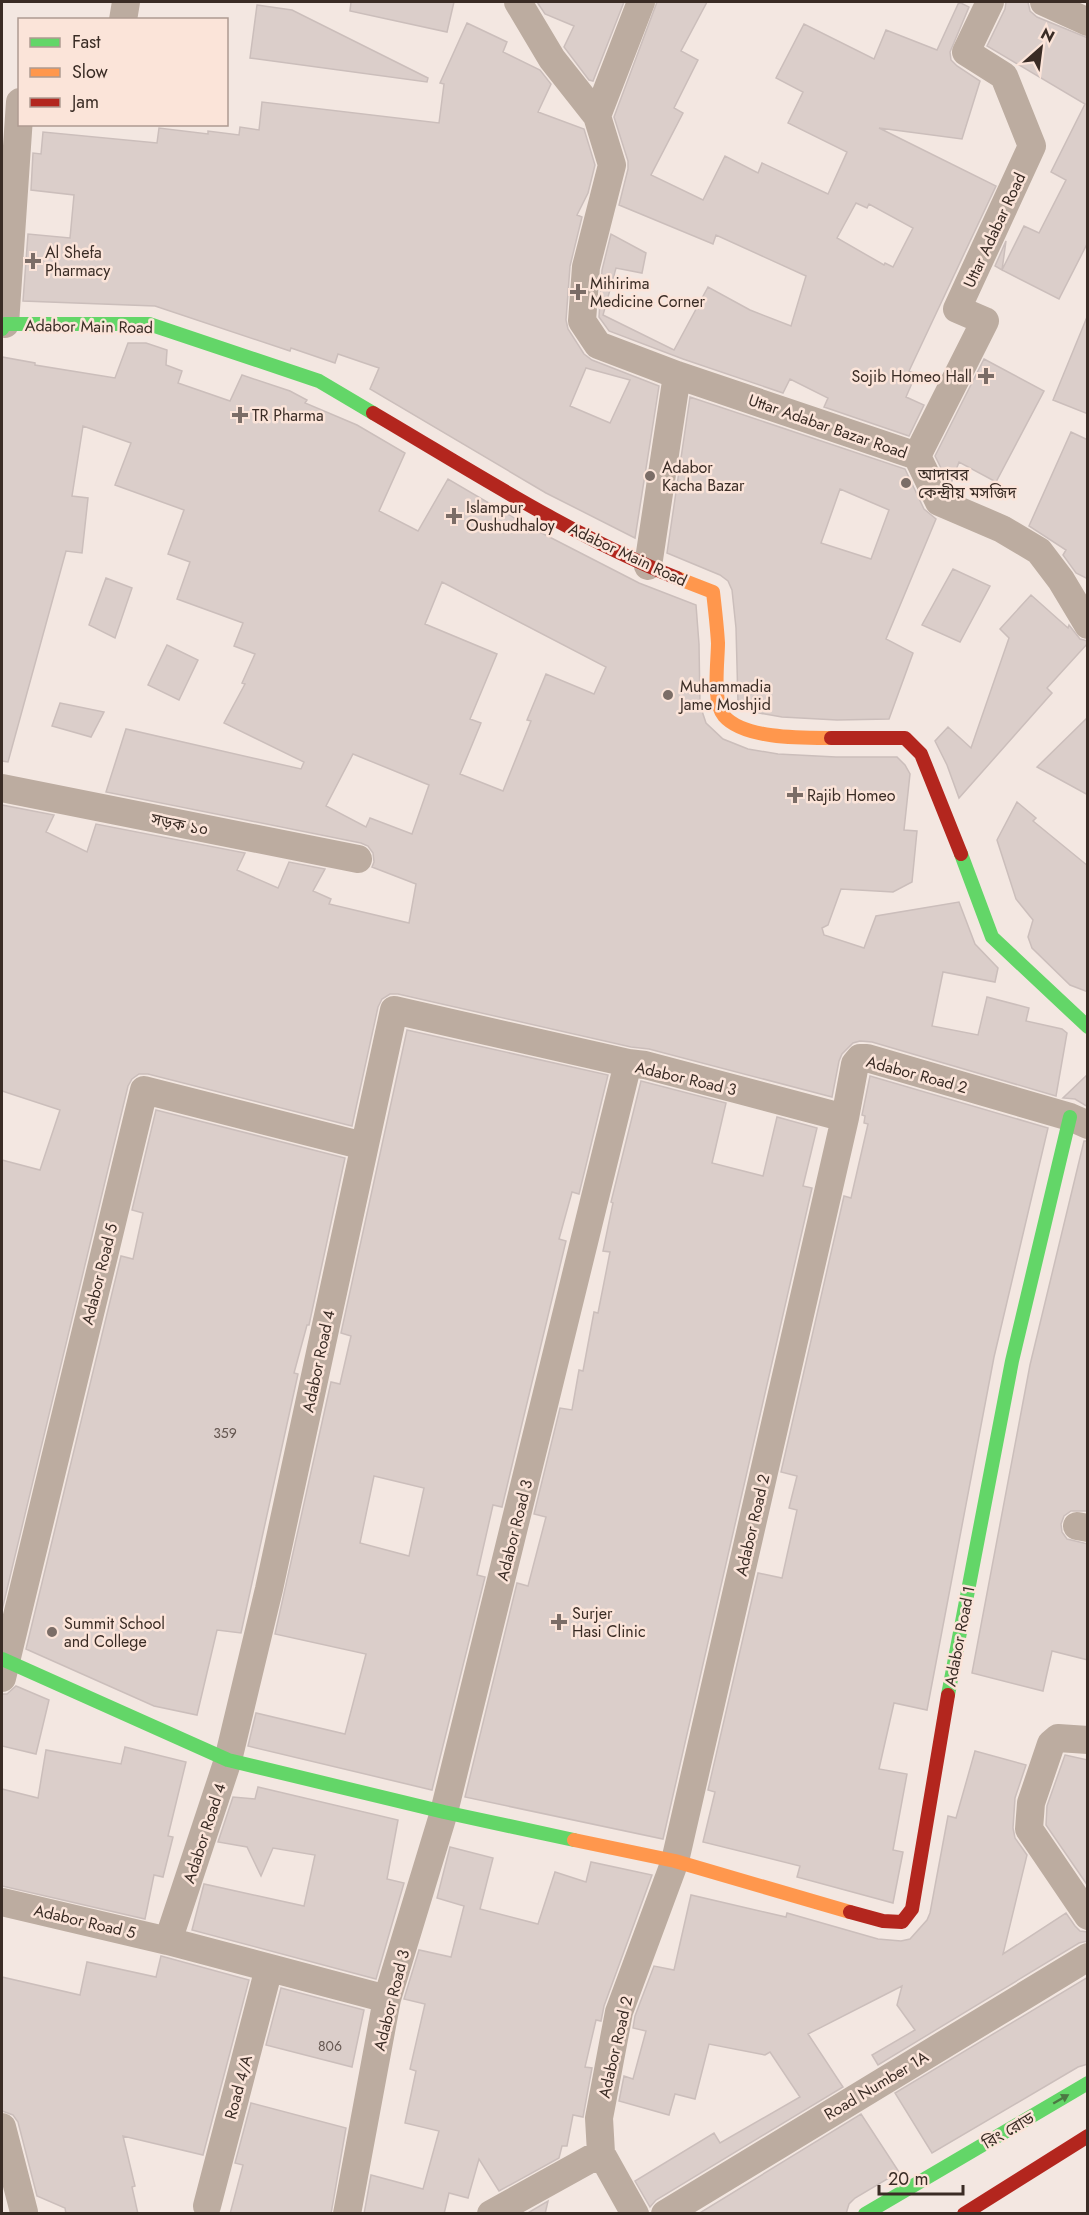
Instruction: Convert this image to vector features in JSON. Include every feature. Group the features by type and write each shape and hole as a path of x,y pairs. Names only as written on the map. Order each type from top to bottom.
{"street":[{"path":"123,18 126,2"},
{"path":"518,2 552,59 597,116"},
{"path":"597,116 641,2"},
{"name":"Uttar Adabar Road","path":"917,456 985,321 957,309 1032,146 1004,76 966,52 990,2"},
{"path":"1044,2 1088,22"},
{"name":"Uttar Adabar Bazar Road","path":"597,116 612,165 586,267 582,321 597,345 676,375 917,456 939,502 1002,530 1039,551 1061,580 1088,625"},
{"path":"3,326 18,126"},
{"name":"Adabor Main Road","path":"3,326 150,324 319,381 537,509 648,566 713,592 718,652 717,676 722,714 734,725 752,731 820,739 905,738 921,754 992,937 1088,1027"},
{"path":"648,566 676,375"},
{"name":"সড়ক ১০","path":"2,788 358,859"},
{"name":"Adabor Road 4","path":"168,1941 228,1760 269,1589 394,1010 628,1064"},
{"name":"Adabor Road 2","path":"635,2214 601,2153 599,2118 619,2012 675,1861 845,1118 855,1064 860,1058 867,1058 1079,1121"},
{"name":"Adabor Road 3","path":"347,2214 387,1999 444,1812 628,1064 645,1065 845,1118"},
{"name":"Adabor Road 5","path":"3,1666 144,1090 364,1146"},
{"name":"Adabor Road 1","path":"675,1861 883,1921 902,1922 912,1909 945,1713 1012,1360 1079,1121"},
{"path":"3,1666 228,1760 444,1812 675,1861"},
{"path":"1088,1740 1058,1738 1051,1744 1031,1803 1029,1829 1088,1916"},
{"name":"Adabor Road 5","path":"2,1902 168,1941 387,1999"},
{"name":"Road Number 1A","path":"665,2214 1088,1957"},
{"name":"Road 4/A","path":"207,2206 269,1968"},
{"name":"রিং রোড","path":"866,2214 1088,2083"},
{"path":"2,2127 24,2212"},
{"path":"964,2214 1088,2136"},
{"path":"491,2214 601,2153"},
{"path":"2,2193 24,2212"}],"building":[{"path":"351,2 454,2 447,32 350,11"},
{"path":"537,2 624,2 593,81 589,80 564,47 574,26 545,14"},
{"path":"657,2 707,2 681,51 698,60 674,108 683,113 651,175 703,200 725,156 758,173 762,163 828,194 847,152 788,123 803,92 776,78 804,24 874,59 886,30 937,50 959,2 969,7 950,52 951,60 957,66 980,81 962,139 879,128 996,186 909,371 916,374 906,397 924,405 909,436 824,407 828,398 790,379 783,393 609,331 599,317 602,270 611,234 646,253 642,273 616,268 603,315 674,350 708,287 750,310 791,326 806,276 716,235 713,244 619,205 628,161 614,117","holes":["856,203 867,208 869,204 913,228 893,267 885,263 884,265 837,238"]},
{"path":"1006,2 1028,2 1030,11 1037,17 1088,38 1088,242 1059,299 1002,270 1024,226 1039,233 1066,180 1051,172 1085,104 987,46 1005,9"},
{"path":"257,5 292,10 428,78 427,82 250,58"},
{"path":"467,23 507,42 503,52 540,70 551,84 538,112 584,129 595,165 588,193 577,215 582,217 570,266 566,320 568,329 584,354 592,360 659,386 635,538 546,493 370,389 379,368 338,354 335,363 291,348 290,351 155,306 23,301 28,234 70,238 74,195 31,190 33,153 41,154 43,132 157,143 159,128 239,135 240,127 259,130 262,102 439,123 444,84 440,83","holes":["586,368 630,380 610,423 570,406"]},
{"path":"1006,241 1002,270 995,266"},
{"path":"1088,318 1088,414 1053,400"},
{"path":"128,343 146,343 167,350 166,365 182,371 178,383 230,401 242,375 290,391 307,400 305,403 357,425 405,453 379,511 418,531 448,479 528,526 639,583 696,605 700,705 706,723 723,739 748,749 778,754 897,757 910,774 904,830 917,831 912,882 893,892 841,889 828,925 822,928 824,935 864,948 876,916 959,902 975,944 998,968 995,982 943,972 932,1026 978,1035 987,997 1029,1008 1026,1021 1062,1029 1067,1033 1056,1096 872,1042 860,1041 853,1043 842,1054 832,1097 649,1049 390,994 382,999 378,1007 352,1126 148,1074 139,1074 128,1086 2,1610 2,1160 40,1170 60,1110 2,1091 2,805 54,815 46,832 87,852 96,824 245,853 237,870 278,888 289,862 325,869 313,891 331,899 329,904 409,923 416,884 372,867 373,853 368,846 361,843 106,792 126,729 301,769 304,762 224,723 245,684 242,683 255,654 234,646 243,623 177,599 190,562 168,554 184,510 115,485 131,443 83,426 72,496 88,498 82,553 66,551 8,762 2,761 2,357 35,363 35,365 115,378","holes":["442,582 606,667 594,694 546,674 527,720 531,721 503,791 460,774 481,723 470,719 497,654 425,624","353,754 429,785 412,834 370,818 366,827 326,806"]},
{"path":"984,359 1044,391 996,482 959,462 950,486 935,456"},
{"path":"690,397 905,469 924,509 936,519 886,639 913,653 889,719 837,720 782,717 744,708 738,703 736,628 732,590 728,581 720,575 667,553","holes":["840,489 889,510 871,559 821,543"]},
{"path":"1071,432 1088,440 1088,579 1076,573 1063,555 1066,550 1029,526"},
{"path":"953,569 990,586 960,642 922,625"},
{"path":"106,578 132,588 115,638 89,625"},
{"path":"1031,595 1068,628 1069,625 1080,639 1088,643 1047,688 1052,693 959,798 935,741 948,727 971,748 1009,638 1000,629"},
{"path":"167,645 198,660 179,700 148,685"},
{"path":"60,703 104,712 91,737 52,726"},
{"path":"1088,717 1088,795 1037,767"},
{"path":"1017,802 1036,818 1033,821 1088,866 1088,992 1070,985 1032,948 1028,937 1033,920 1016,899 997,840"},
{"path":"407,1030 608,1075 579,1194 572,1192 559,1239 566,1241 502,1507 493,1505 477,1575 485,1577 432,1790 248,1746 256,1713 345,1734 366,1654 275,1634 331,1382 340,1384 351,1336 341,1333","holes":["374,1476 424,1488 409,1556 360,1543"]},
{"path":"1088,1074 1088,1107 1075,1099 1063,1098"},
{"path":"870,1076 1048,1128 994,1357 927,1710 894,1703 879,1769 907,1774 893,1850 903,1852 893,1903 797,1877 800,1866 703,1842 715,1792 708,1790 758,1573 782,1578 797,1510 789,1508 797,1476 781,1472 844,1196 851,1198 868,1124 864,1123 865,1116 862,1115"},
{"path":"641,1081 726,1103 712,1163 763,1176 777,1117 817,1128 803,1186 812,1188 663,1839 465,1797 517,1583 528,1586 546,1517 534,1514 560,1408 572,1410 579,1370 583,1371 594,1312 598,1313 610,1252 603,1251 613,1203 611,1202"},
{"path":"156,1110 345,1158 309,1325 307,1325 294,1373 298,1374 241,1633 217,1630 197,1715 154,1706 26,1649 121,1256 133,1259 143,1213 132,1210"},
{"path":"1084,1141 1088,1141 1088,1511 1071,1511 1064,1516 1061,1524 1062,1532 1067,1539 1088,1544 1088,1660 1052,1651 1043,1691 972,1673 1030,1365"},
{"path":"16,1686 49,1700 36,1754 2,1746 2,1694 7,1694"},
{"path":"125,1747 186,1762 168,1836 173,1837 163,1877 154,1875 145,1919 2,1886 2,1789 38,1798 46,1750 121,1764"},
{"path":"975,1751 1026,1765 1015,1798 1013,1828 1015,1838 1027,1855 1003,1954 1066,1913 1080,1931 1088,1932 1088,1941 1079,1943 878,2065 872,2055 915,2030 897,2005 902,1986 808,2034 843,2087 656,2200 650,2207 635,2181 714,2133 720,2143 800,2097 770,2052 765,2055 709,2044 695,2099 675,2094 669,2115 619,2101 624,2076 633,2079 646,2031 633,2028 635,2016 654,1966 674,1970 691,1895 786,1917 787,1913 878,1939 901,1941 910,1939 927,1920 930,1913 948,1816 956,1818"},
{"path":"1065,1755 1088,1760 1088,1886 1046,1825 1047,1806"},
{"path":"258,1787 398,1820 387,1879 404,1883 376,1979 192,1930 204,1884 304,1906 315,1855 273,1848 261,1876 247,1847 218,1842 233,1797 255,1799"},
{"path":"450,1847 493,1858 480,1909 538,1924 555,1872 586,1882 591,1862 652,1875 604,2006 601,2021 596,2020 585,2067 592,2068 583,2117 573,2115 567,2146 562,2146 559,2158 499,2191 479,2159 468,2198 449,2193 444,2214 364,2214 371,2175 423,2189 439,2131 405,2123 416,2071 410,2069 425,2004 404,1999 419,1950 451,1957 464,1906 437,1898"},
{"path":"161,1956 249,1980 203,2155 123,2136 135,2186 132,2187 138,2214 66,2214 65,2208 37,2196 18,2122 13,2115 2,2111 2,1977 80,1995 87,1962 156,1977"},
{"path":"1088,1977 1088,2064 1078,2067 932,2153 895,2093"},
{"path":"281,1988 364,2010 352,2067 266,2045"},
{"path":"251,2103 346,2128 331,2214 230,2214 243,2165 235,2163"},
{"path":"861,2114 899,2172 855,2198 849,2204 846,2214 698,2214"},
{"path":"548,2201 545,2214 526,2214"}],"traffic: fast":[{"path":"2,329 5,324 149,324 319,381 373,413"},
{"path":"961,854 992,937 1088,1027"},
{"path":"948,1695 1012,1361 1070,1117"},
{"path":"2,1659 228,1760 444,1812 574,1840"},
{"path":"865,2214 1088,2083"}],"traffic: slow":[{"path":"677,578 713,592 718,643 717,691 720,710 724,716 733,724 759,733 774,736 831,738"},
{"path":"574,1840 675,1861 850,1912"}],"traffic: jam":[{"path":"373,413 560,522 637,561 677,578"},
{"path":"831,738 905,738 921,754 961,854"},
{"path":"850,1912 883,1921 902,1922 912,1909 948,1695"},
{"path":"964,2214 1088,2136"}],"place":[{"name":"Al Shefa Pharmacy","path":"33,261"},
{"name":"Mihirima Medicine Corner","path":"578,292"},
{"name":"Sojib Homeo Hall","path":"986,376"},
{"name":"TR Pharma","path":"240,415"},
{"name":"Adabor Kacha Bazar","path":"650,476"},
{"name":"আদাবর কেন্দ্রীয় মসজিদ","path":"906,483"},
{"name":"Islampur Oushudhaloy","path":"454,516"},
{"name":"Muhammadia Jame Moshjid","path":"668,695"},
{"name":"Rajib Homeo","path":"795,795"},
{"name":"Surjer Hasi Clinic","path":"559,1622"},
{"name":"Summit School and College","path":"52,1632"}]}
